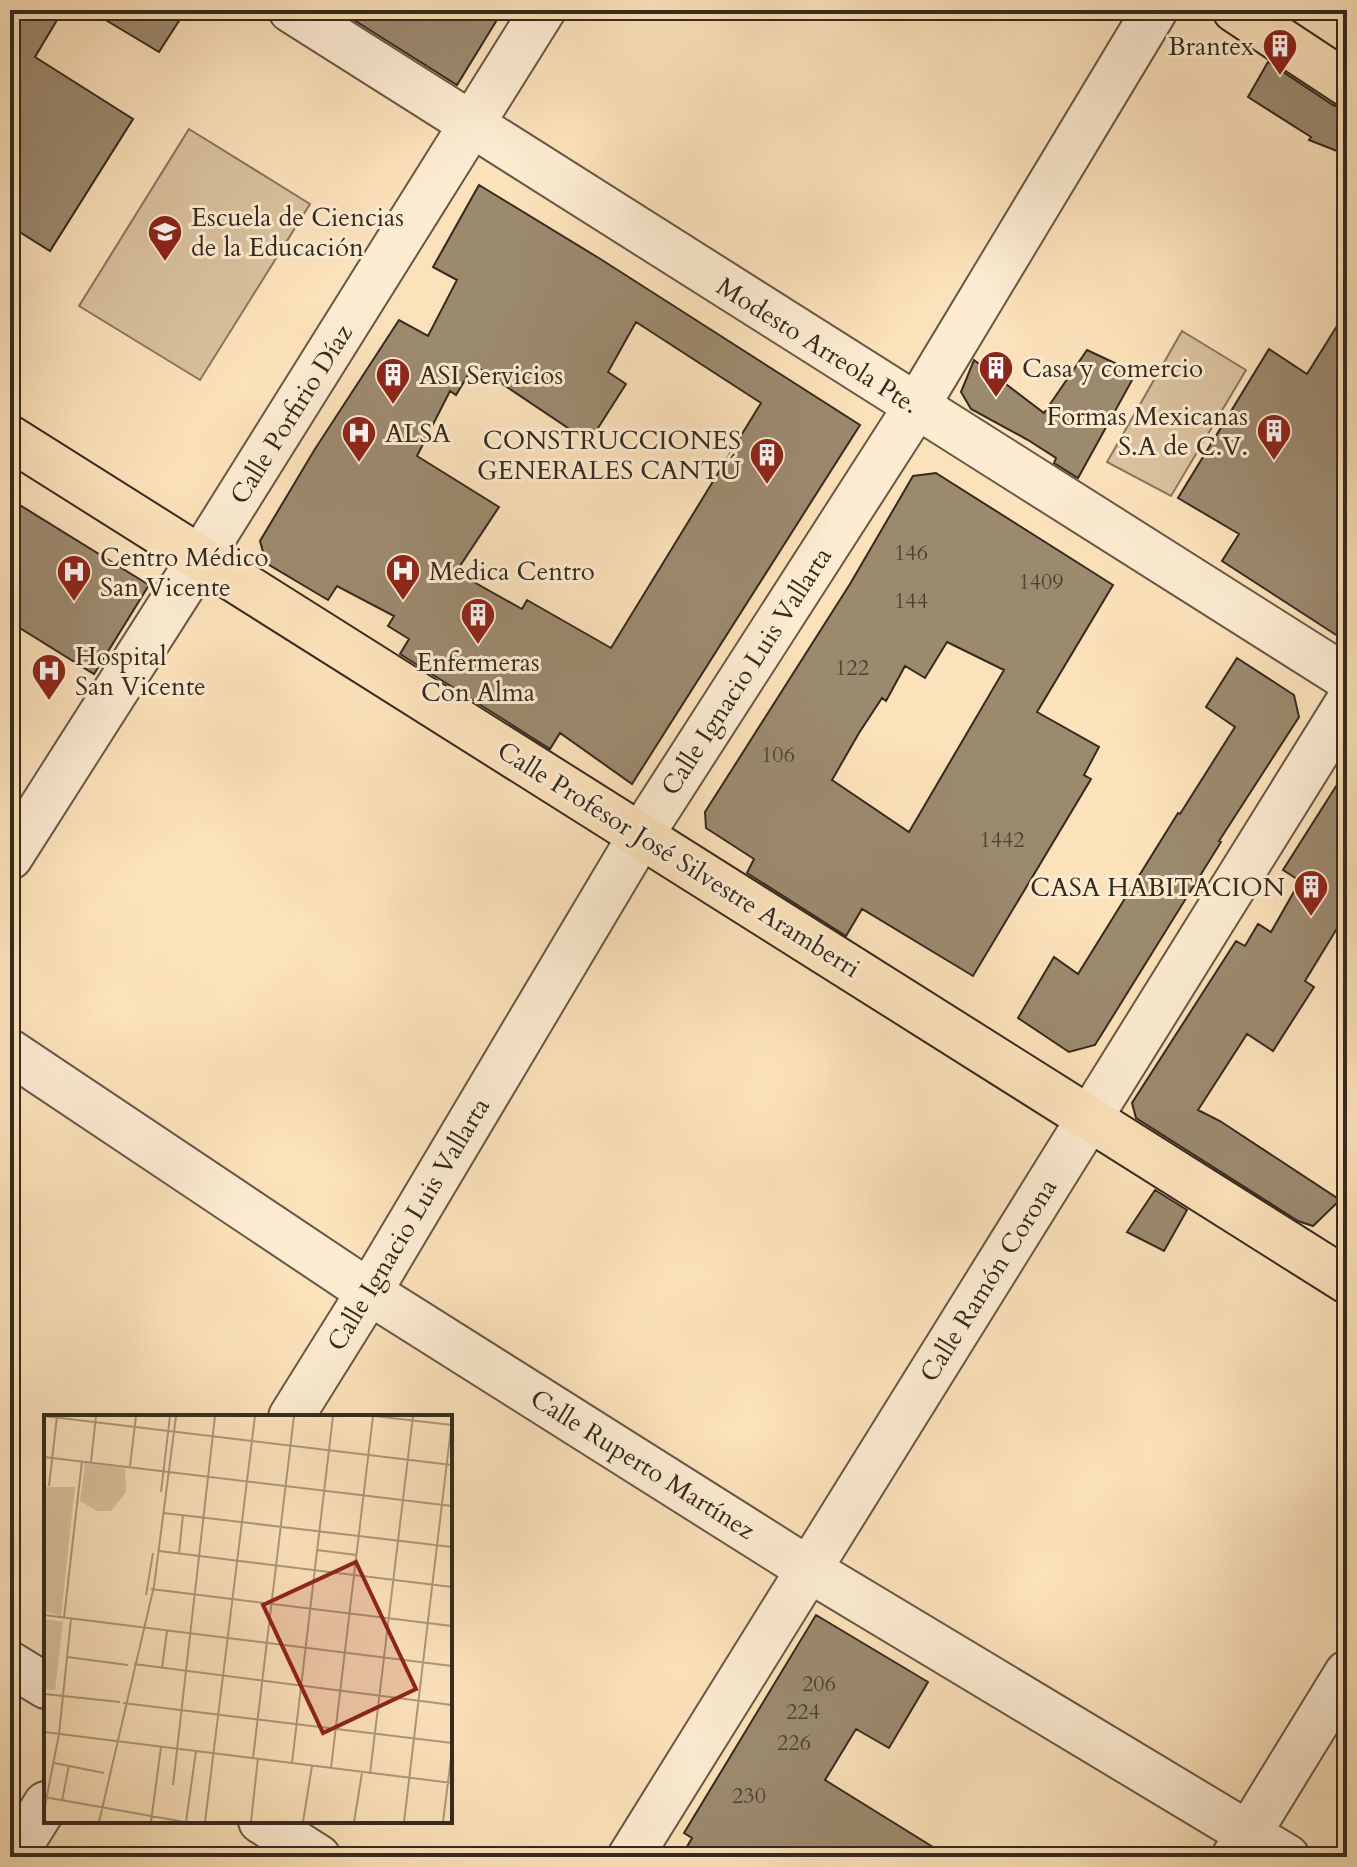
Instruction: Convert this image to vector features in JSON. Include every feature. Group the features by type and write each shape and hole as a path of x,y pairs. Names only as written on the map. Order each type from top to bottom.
{"main road":[{"path":"1235,10 1347,84"},
{"name":"Calle Profesor José Silvestre Aramberri","path":"10,438 1347,1281"}],"street":[{"name":"Modesto Arreola Pte.","path":"291,10 1347,678"},
{"name":"Calle Porfirio Díaz","path":"10,857 543,10"},
{"name":"Calle Ignacio Luis Vallarta","path":"292,1415 641,835 916,407 1155,10"},
{"name":"Calle Ramón Corona","path":"630,1857 1347,704"},
{"name":"Calle Ruperto Martínez","path":"10,1052 369,1292 1241,1845 1287,1857"},
{"path":"10,1664 44,1685"},
{"path":"1241,1845 1347,1673"},
{"path":"13,1857 44,1807"},
{"path":"264,1823 318,1857"}],"shaded area":[{"path":"189,129 310,204 200,380 79,306"},
{"path":"1182,331 1246,370 1171,496 1107,462"}],"building":[{"path":"10,10 63,10 35,57 133,119 50,251 10,226"},
{"path":"89,10 186,10 159,52"},
{"path":"338,10 503,10 457,85"},
{"name":"Brantex","path":"1268,62 1333,105 1347,110 1347,155 1309,140 1311,137 1248,97"},
{"path":"479,185 860,425 632,784 560,733 550,749 400,654 409,639 388,626 394,616 337,586 328,600 266,563 260,541 315,449 399,320 428,336 457,280 433,267","holes":["636,322 761,403 611,648 527,600 522,609 456,572 499,507 417,456 450,391 456,395 474,365 589,442 626,384 608,372"]},
{"name":"Formas Mexicanas S.A de C.V.","path":"1347,310 1347,642 1222,561 1239,534 1178,498 1269,349 1307,374"},
{"path":"1087,350 1136,373 1078,478 1054,463 1056,458 971,409 961,392 974,360 1044,413"},
{"path":"936,473 1113,585 1037,712 1099,747 1084,775 1091,779 973,976 862,909 846,936 747,873 754,859 706,828 705,812 850,584 913,476","holes":["947,642 1004,670 909,832 832,780 882,698 886,701 905,666 925,678"]},
{"name":"Centro Médico San Vicente","path":"10,499 149,585 94,674 10,622"},
{"path":"1237,658 1294,695 1299,717 1219,841 1095,1045 1069,1052 1018,1018 1054,957 1078,974 1235,727 1206,707"},
{"path":"1347,769 1347,912 1305,981 1314,987 1273,1051 1247,1034 1198,1110 1220,1121 1340,1200 1313,1226 1298,1221 1136,1118 1132,1103 1236,941 1245,946 1258,924 1271,932 1300,881 1283,870"},
{"path":"1155,1190 1187,1210 1164,1251 1127,1232"},
{"path":"816,1615 928,1682 889,1748 856,1729 825,1780 949,1857 681,1857 692,1838 684,1833"}],"place":[{"name":"Brantex","path":"1280,77"},
{"name":"Escuela de Ciencias de la Educación","path":"165,263"},
{"name":"Casa y comercio","path":"996,399"},
{"name":"ASI Servicios","path":"393,406"},
{"name":"Formas Mexicanas S.A de C.V.","path":"1274,462"},
{"name":"ALSA","path":"359,464"},
{"name":"CONSTRUCCIONES GENERALES CANTÚ","path":"767,486"},
{"name":"Medica Centro","path":"403,602"},
{"name":"Centro Médico San Vicente","path":"74,603"},
{"name":"Enfermeras Con Alma","path":"478,646"},
{"name":"Hospital San Vicente","path":"49,702"},
{"name":"CASA HABITACION","path":"1311,918"}]}
